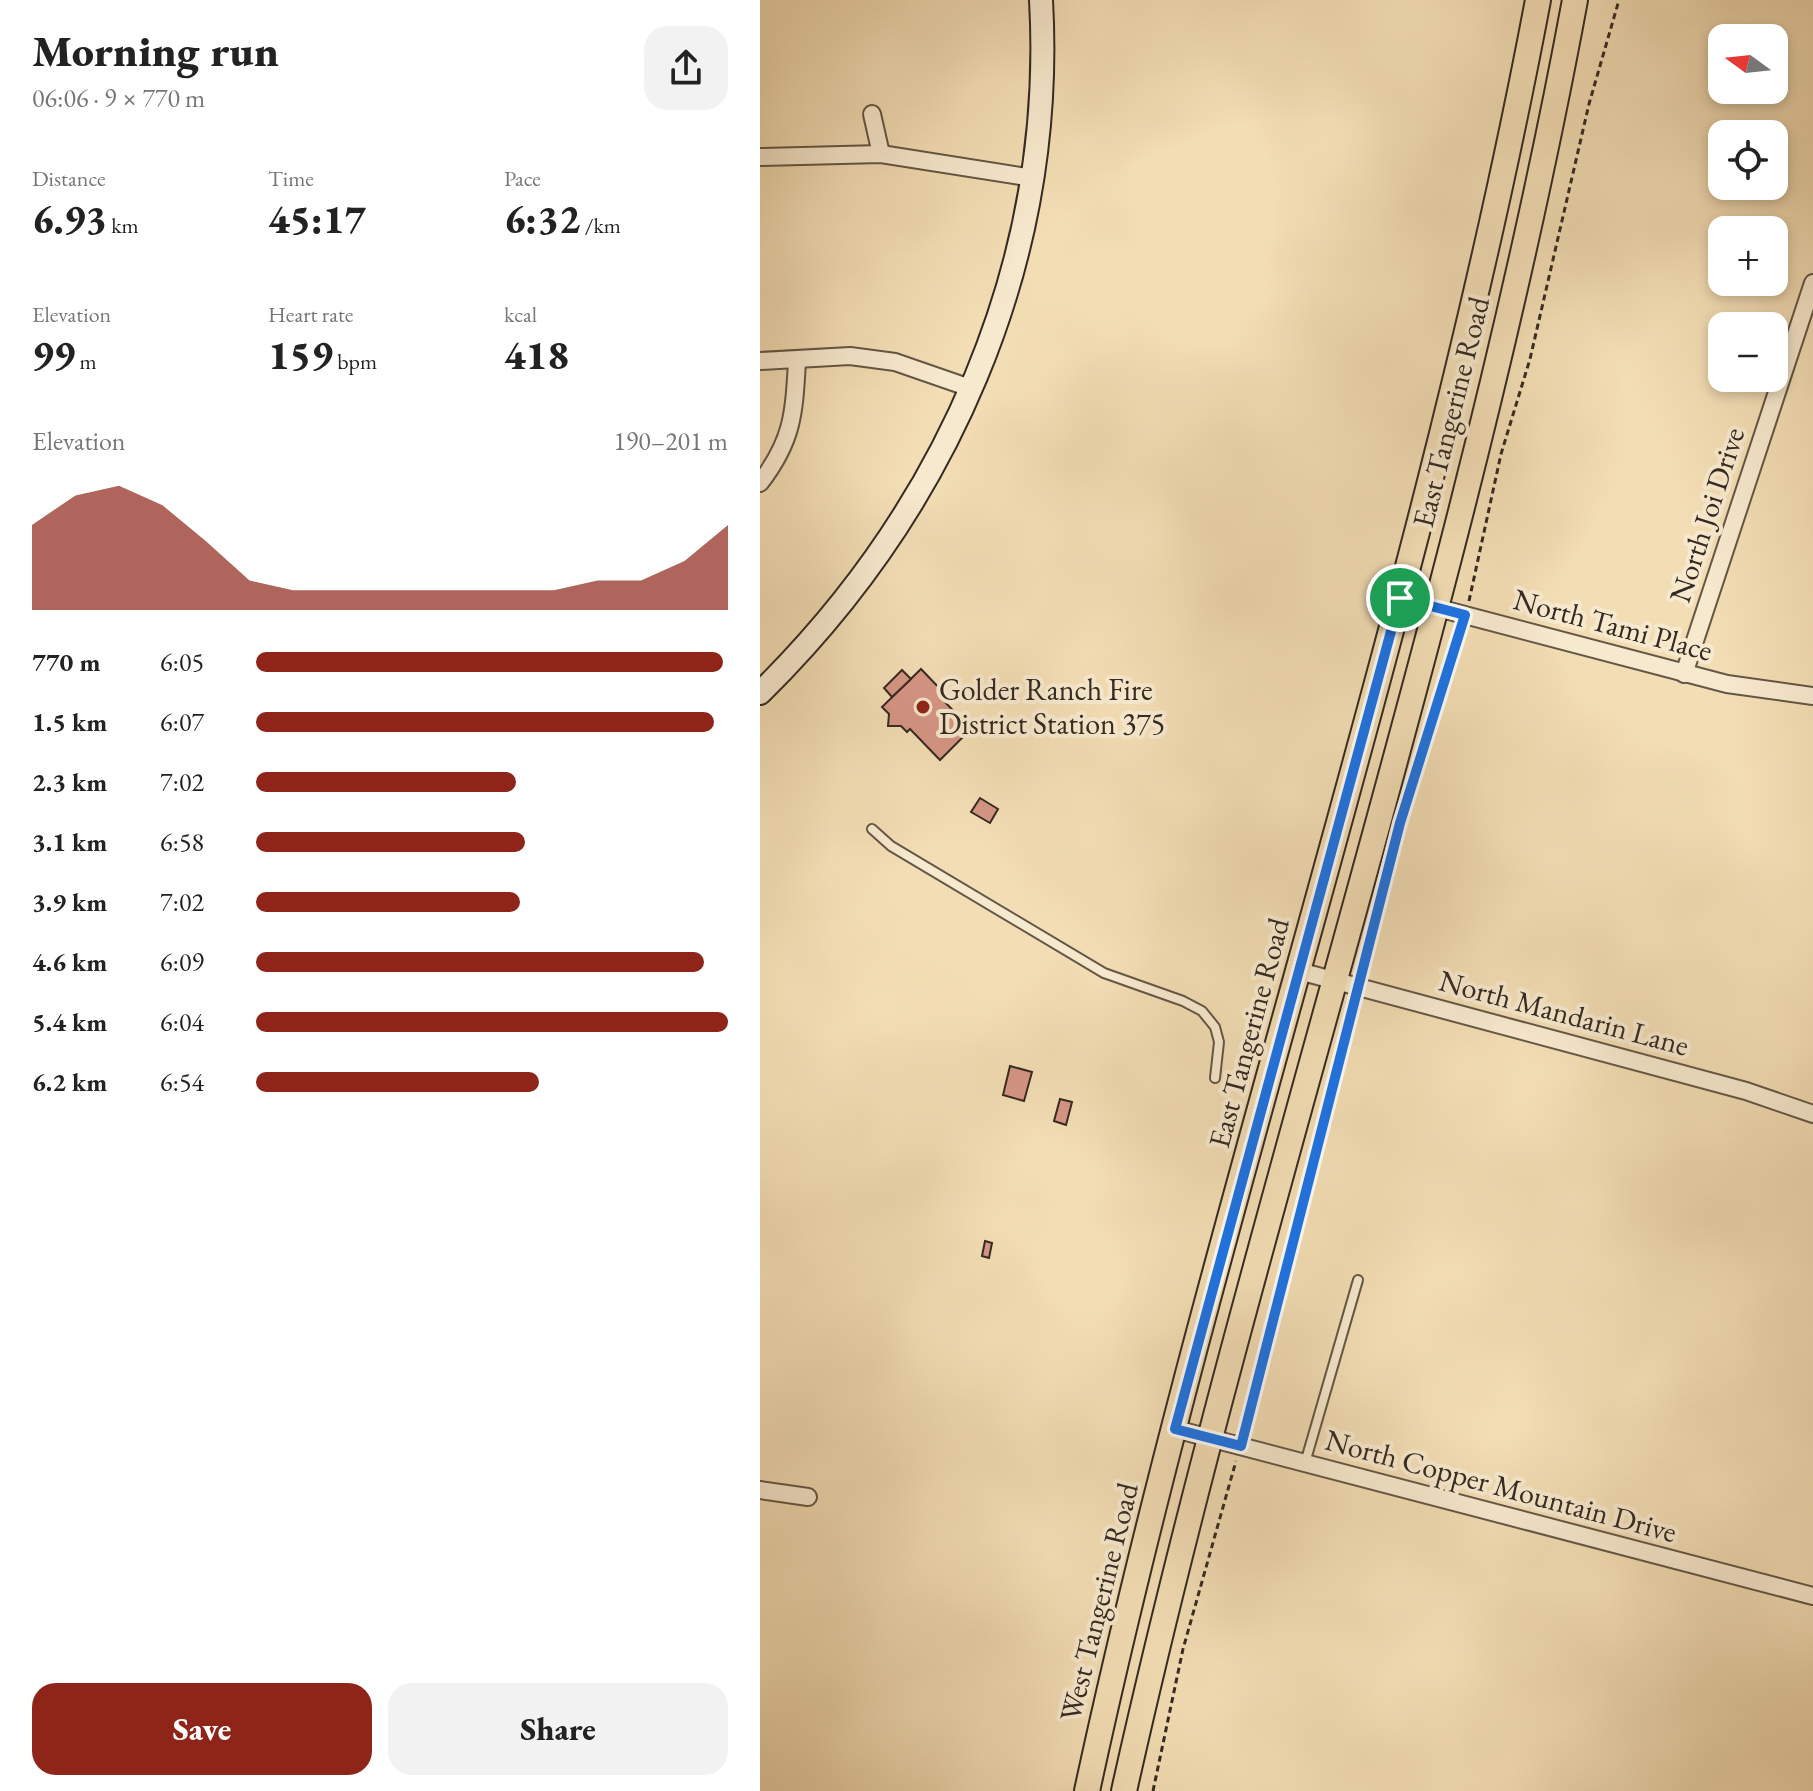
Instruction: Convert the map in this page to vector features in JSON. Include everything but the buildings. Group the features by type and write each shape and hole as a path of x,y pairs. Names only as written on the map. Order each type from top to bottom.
{"main road":[{"name":"East Tangerine Road","path":"1175,1429 1400,598 1480,280 1538,0"},
{"name":"East Tangerine Road","path":"1211,1438 1346,983 1519,273 1575,0"},
{"name":"West Tangerine Road","path":"1087,1791 1175,1429"},
{"path":"1124,1791 1211,1438"}],"street":[{"path":"760,693 809,644 881,553 926,484 973,389 1014,267 1033,178 1040,104 1041,0"},
{"path":"872,114 881,154"},
{"path":"760,157 881,154 1033,178"},
{"name":"North Joi Drive","path":"1684,674 1813,283"},
{"path":"760,361 850,356 895,362 973,389"},
{"path":"760,483 782,454 794,410 797,361"},
{"name":"North Tami Place","path":"1400,598 1684,674 1727,684 1813,696"},
{"name":"North Mandarin Lane","path":"1299,971 1746,1091 1813,1114"},
{"name":"North Copper Mountain Drive","path":"1175,1429 1813,1596"},
{"path":"760,1490 808,1497"}],"lane":[{"path":"872,829 891,846 1089,965 1202,1011 1215,1027 1219,1042 1215,1078"},
{"path":"1305,1463 1358,1280"}],"path":[{"path":"1153,1791 1183,1649 1241,1446 1346,983 1465,615 1501,454 1530,359 1589,104 1619,0"}],"place":[{"name":"Golder Ranch Fire District Station 375","path":"923,707"}],"route":[{"path":"1400,598 1465,615 1400,823 1260,1361 1241,1446 1175,1429 1400,598"}]}
